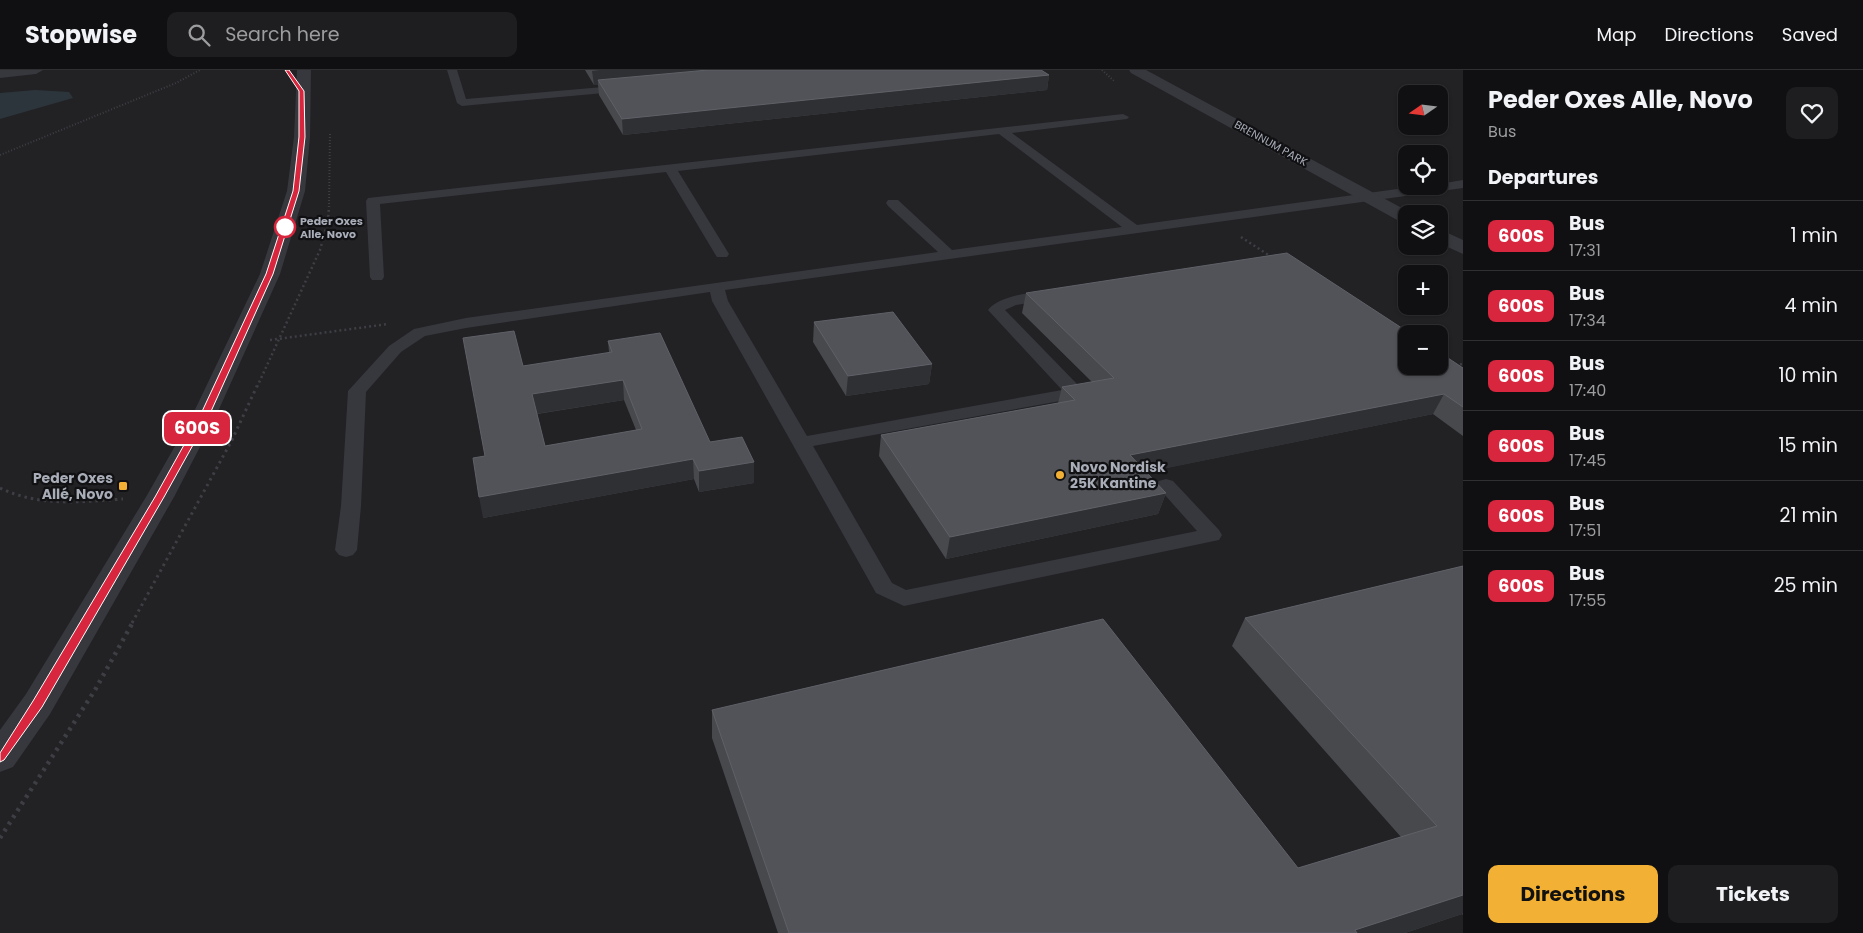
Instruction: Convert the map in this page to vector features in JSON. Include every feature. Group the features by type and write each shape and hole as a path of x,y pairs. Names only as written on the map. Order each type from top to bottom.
{"street":[{"path":"0,74 36,70"},
{"name":"BRENNUM PARK","path":"1136,70 1398,213"},
{"path":"0,757 38,704 160,497 204,418 270,274 296,191 302,137 299,79"},
{"path":"1448,240 1463,248"}],"lane":[{"path":"452,70 462,103 633,87"},
{"path":"377,277 373,201 1123,117"},
{"path":"1001,130 1135,230"},
{"path":"670,168 722,254"},
{"path":"346,550 351,506 357,390 395,349 420,332 716,287 1463,184"},
{"path":"893,203 949,255"},
{"path":"716,287 720,301 884,588 904,598 1212,535 1166,485"},
{"path":"801,443 1071,394 1071,388 996,310 999,305 1011,302 1070,293"}],"path":[{"path":"0,155 176,83 200,70"},
{"path":"1215,219 1278,261"},
{"path":"1454,365 1463,364"},
{"path":"0,488 13,495 40,501 77,502 160,497 205,491"}],"shaded area":[{"path":"0,70 1463,70 1463,933 0,933"},
{"path":"35,90 69,92 73,98 0,119 0,93"}],"building":[{"path":"708,70 1041,70 1049,75 622,119 598,80"},
{"path":"1287,253 1398,326 1398,375 1448,375 1448,358 1463,368 1463,407 1444,394 1130,455 1166,493 950,537 881,435 1075,400 1062,387 1114,378 1026,293"},
{"path":"893,312 932,364 848,376 814,322"},
{"path":"514,331 523,366 612,352 608,341 660,333 710,442 742,437 754,462 699,471 693,459 479,497 473,458 485,456 463,338","holes":["623,380 642,429 545,446 532,394"]},
{"path":"1463,566 1463,895 1355,930 1357,933 789,933 712,710 1103,619 1298,868 1437,826 1245,618"}],"bus line":[{"name":"600S","path":"0,757 38,704 160,497 204,418 270,274 296,191 302,137 302,91 290,76 288,70"}],"place":[{"name":"Peder Oxes Alle, Novo","path":"285,227"},
{"name":"Novo Nordisk 25K Kantine","path":"1060,475"},
{"name":"Peder Oxes Allé, Novo","path":"123,486"}]}
